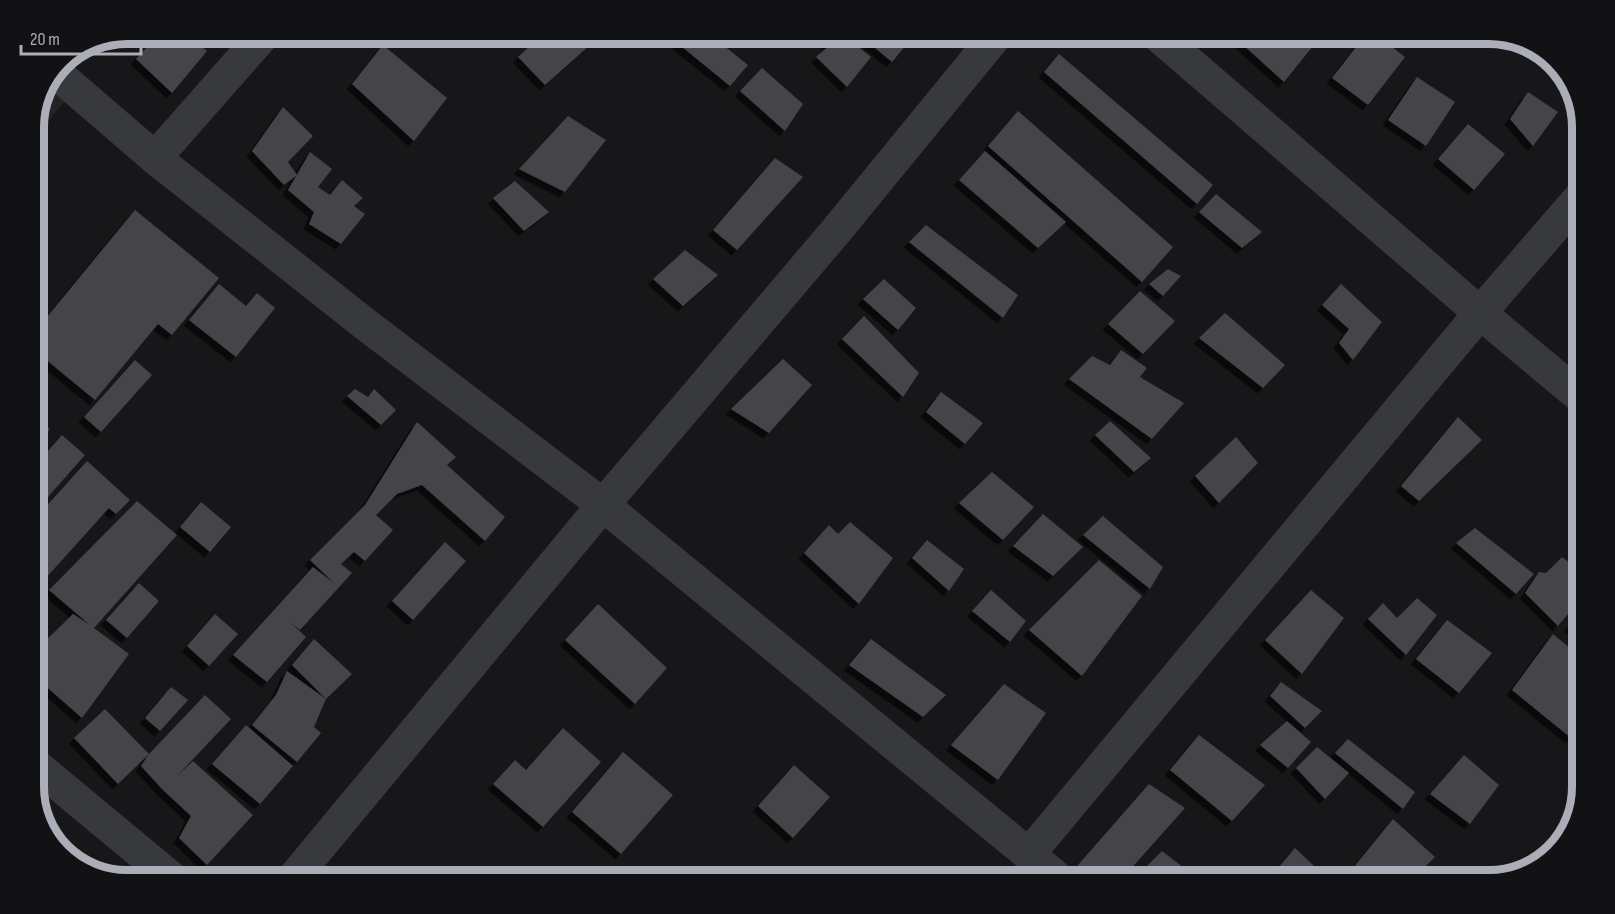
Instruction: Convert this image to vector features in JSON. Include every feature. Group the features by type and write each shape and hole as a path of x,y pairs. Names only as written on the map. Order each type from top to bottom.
{"street":[{"path":"155,158 255,44"},
{"path":"300,870 603,505 836,231 989,44"},
{"path":"1168,44 1571,389"},
{"path":"61,77 155,158 365,324 603,505 1048,870"},
{"path":"1029,854 1480,313 1571,208"},
{"path":"44,772 162,870"}],"shaded area":[{"path":"61,77 75,89 44,126 46,105"}],"building":[{"path":"150,44 199,44 207,51 172,93 136,59"},
{"path":"532,44 591,44 545,85 518,57"},
{"path":"678,44 722,44 748,65 730,86"},
{"path":"827,44 855,44 871,57 847,87 816,57 829,46"},
{"path":"870,44 907,44 892,62"},
{"path":"1242,44 1310,44 1313,46 1284,82"},
{"path":"1358,44 1388,44 1405,57 1368,105 1332,78"},
{"path":"383,45 447,98 414,141 352,84"},
{"path":"1059,54 1213,185 1197,204 1044,72"},
{"path":"762,68 803,104 785,131 740,91"},
{"path":"1417,77 1455,102 1426,146 1388,120"},
{"path":"1528,92 1558,112 1533,146 1510,119"},
{"path":"283,107 313,136 288,162 297,175 284,185 252,151"},
{"path":"1018,111 1173,247 1142,282 988,146"},
{"path":"568,116 606,140 565,192 519,169"},
{"path":"1468,124 1505,154 1474,190 1438,159"},
{"path":"985,151 1066,222 1038,248 959,180"},
{"path":"310,152 332,169 318,187 330,195 342,180 363,198 354,206 365,214 341,244 309,224 314,212 288,190"},
{"path":"775,158 803,177 737,250 713,230"},
{"path":"515,181 549,212 524,231 493,198"},
{"path":"1216,194 1262,232 1242,248 1199,212"},
{"path":"135,210 219,278 172,335 158,324 95,400 44,358 44,321"},
{"path":"926,225 1018,295 1003,318 909,242"},
{"path":"685,250 718,275 683,306 653,279"},
{"path":"1168,269 1181,276 1163,296 1149,284"},
{"path":"884,279 916,308 898,330 863,299"},
{"path":"219,284 246,306 257,293 275,308 236,357 189,320"},
{"path":"1341,284 1382,322 1353,360 1339,343 1349,329 1322,305"},
{"path":"1140,291 1175,321 1143,354 1108,324"},
{"path":"1225,313 1285,365 1263,388 1199,338"},
{"path":"864,316 919,373 903,397 842,339"},
{"path":"1121,350 1147,368 1140,377 1184,403 1152,439 1069,379 1092,356 1110,365"},
{"path":"783,359 812,385 769,433 731,409"},
{"path":"135,360 152,375 101,432 84,417"},
{"path":"355,389 368,397 374,389 396,410 381,425 347,396"},
{"path":"941,392 983,423 965,444 926,412"},
{"path":"1458,417 1482,440 1419,501 1401,486"},
{"path":"1110,421 1151,458 1134,472 1095,435"},
{"path":"417,422 456,457 447,465 505,517 485,541 422,485 397,494 376,515 393,530 365,561 354,552 341,564 352,573 300,630 289,621 306,637 267,682 233,655 313,567 335,584 310,560 365,505"},
{"path":"44,424 50,429 44,436"},
{"path":"62,435 85,455 44,502 44,455"},
{"path":"1236,437 1258,463 1219,503 1195,476"},
{"path":"87,461 130,500 116,514 109,508 45,579 44,509"},
{"path":"992,472 1034,507 1003,540 959,503"},
{"path":"137,501 177,535 94,628 129,654 82,718 44,685 44,642 73,614 90,625 49,590"},
{"path":"201,502 231,527 210,552 180,527"},
{"path":"1043,514 1083,547 1053,576 1013,546"},
{"path":"1103,516 1163,567 1150,589 1083,535"},
{"path":"850,522 893,558 859,604 804,553 829,525 838,534"},
{"path":"1475,528 1534,574 1516,594 1456,543"},
{"path":"927,540 964,569 949,591 912,558"},
{"path":"445,542 466,561 413,620 392,601"},
{"path":"1562,557 1572,564 1572,609 1558,626 1525,593 1539,572 1546,573"},
{"path":"1099,560 1142,596 1082,676 1029,630"},
{"path":"139,583 159,601 127,638 106,620"},
{"path":"991,590 1026,621 1010,642 972,611"},
{"path":"1311,590 1344,618 1302,674 1265,640"},
{"path":"1417,598 1437,615 1406,655 1368,619 1383,603 1397,618"},
{"path":"598,604 667,668 635,704 565,640"},
{"path":"215,614 238,634 209,666 187,646"},
{"path":"1447,620 1492,653 1459,693 1416,659"},
{"path":"1553,634 1572,650 1572,737 1571,738 1512,690"},
{"path":"314,639 352,674 326,699 292,665"},
{"path":"871,639 946,695 923,717 849,665"},
{"path":"287,671 326,699 314,727 321,733 297,762 252,725 276,695"},
{"path":"1281,682 1322,711 1305,728 1270,696"},
{"path":"1004,684 1046,713 998,780 951,745"},
{"path":"171,687 188,700 160,731 145,718"},
{"path":"205,695 231,719 177,776 193,761 253,815 207,865 179,838 191,816 141,766 149,754"},
{"path":"105,709 149,754 118,784 74,738"},
{"path":"1287,721 1311,742 1288,768 1260,745"},
{"path":"246,725 293,766 260,804 212,764"},
{"path":"563,728 601,762 543,827 493,784 515,760 526,770"},
{"path":"1199,735 1265,785 1232,821 1170,770"},
{"path":"1348,739 1415,792 1403,809 1335,753"},
{"path":"1317,747 1349,773 1325,799 1296,768"},
{"path":"623,752 673,795 621,854 572,812"},
{"path":"1464,755 1499,785 1470,824 1430,794"},
{"path":"794,765 830,797 793,838 758,806"},
{"path":"1149,784 1185,808 1130,870 1085,870 1077,866"},
{"path":"1393,819 1435,857 1422,870 1357,870 1354,867"},
{"path":"1295,848 1318,870 1283,870 1279,867"},
{"path":"1162,851 1187,870 1143,870"}]}
